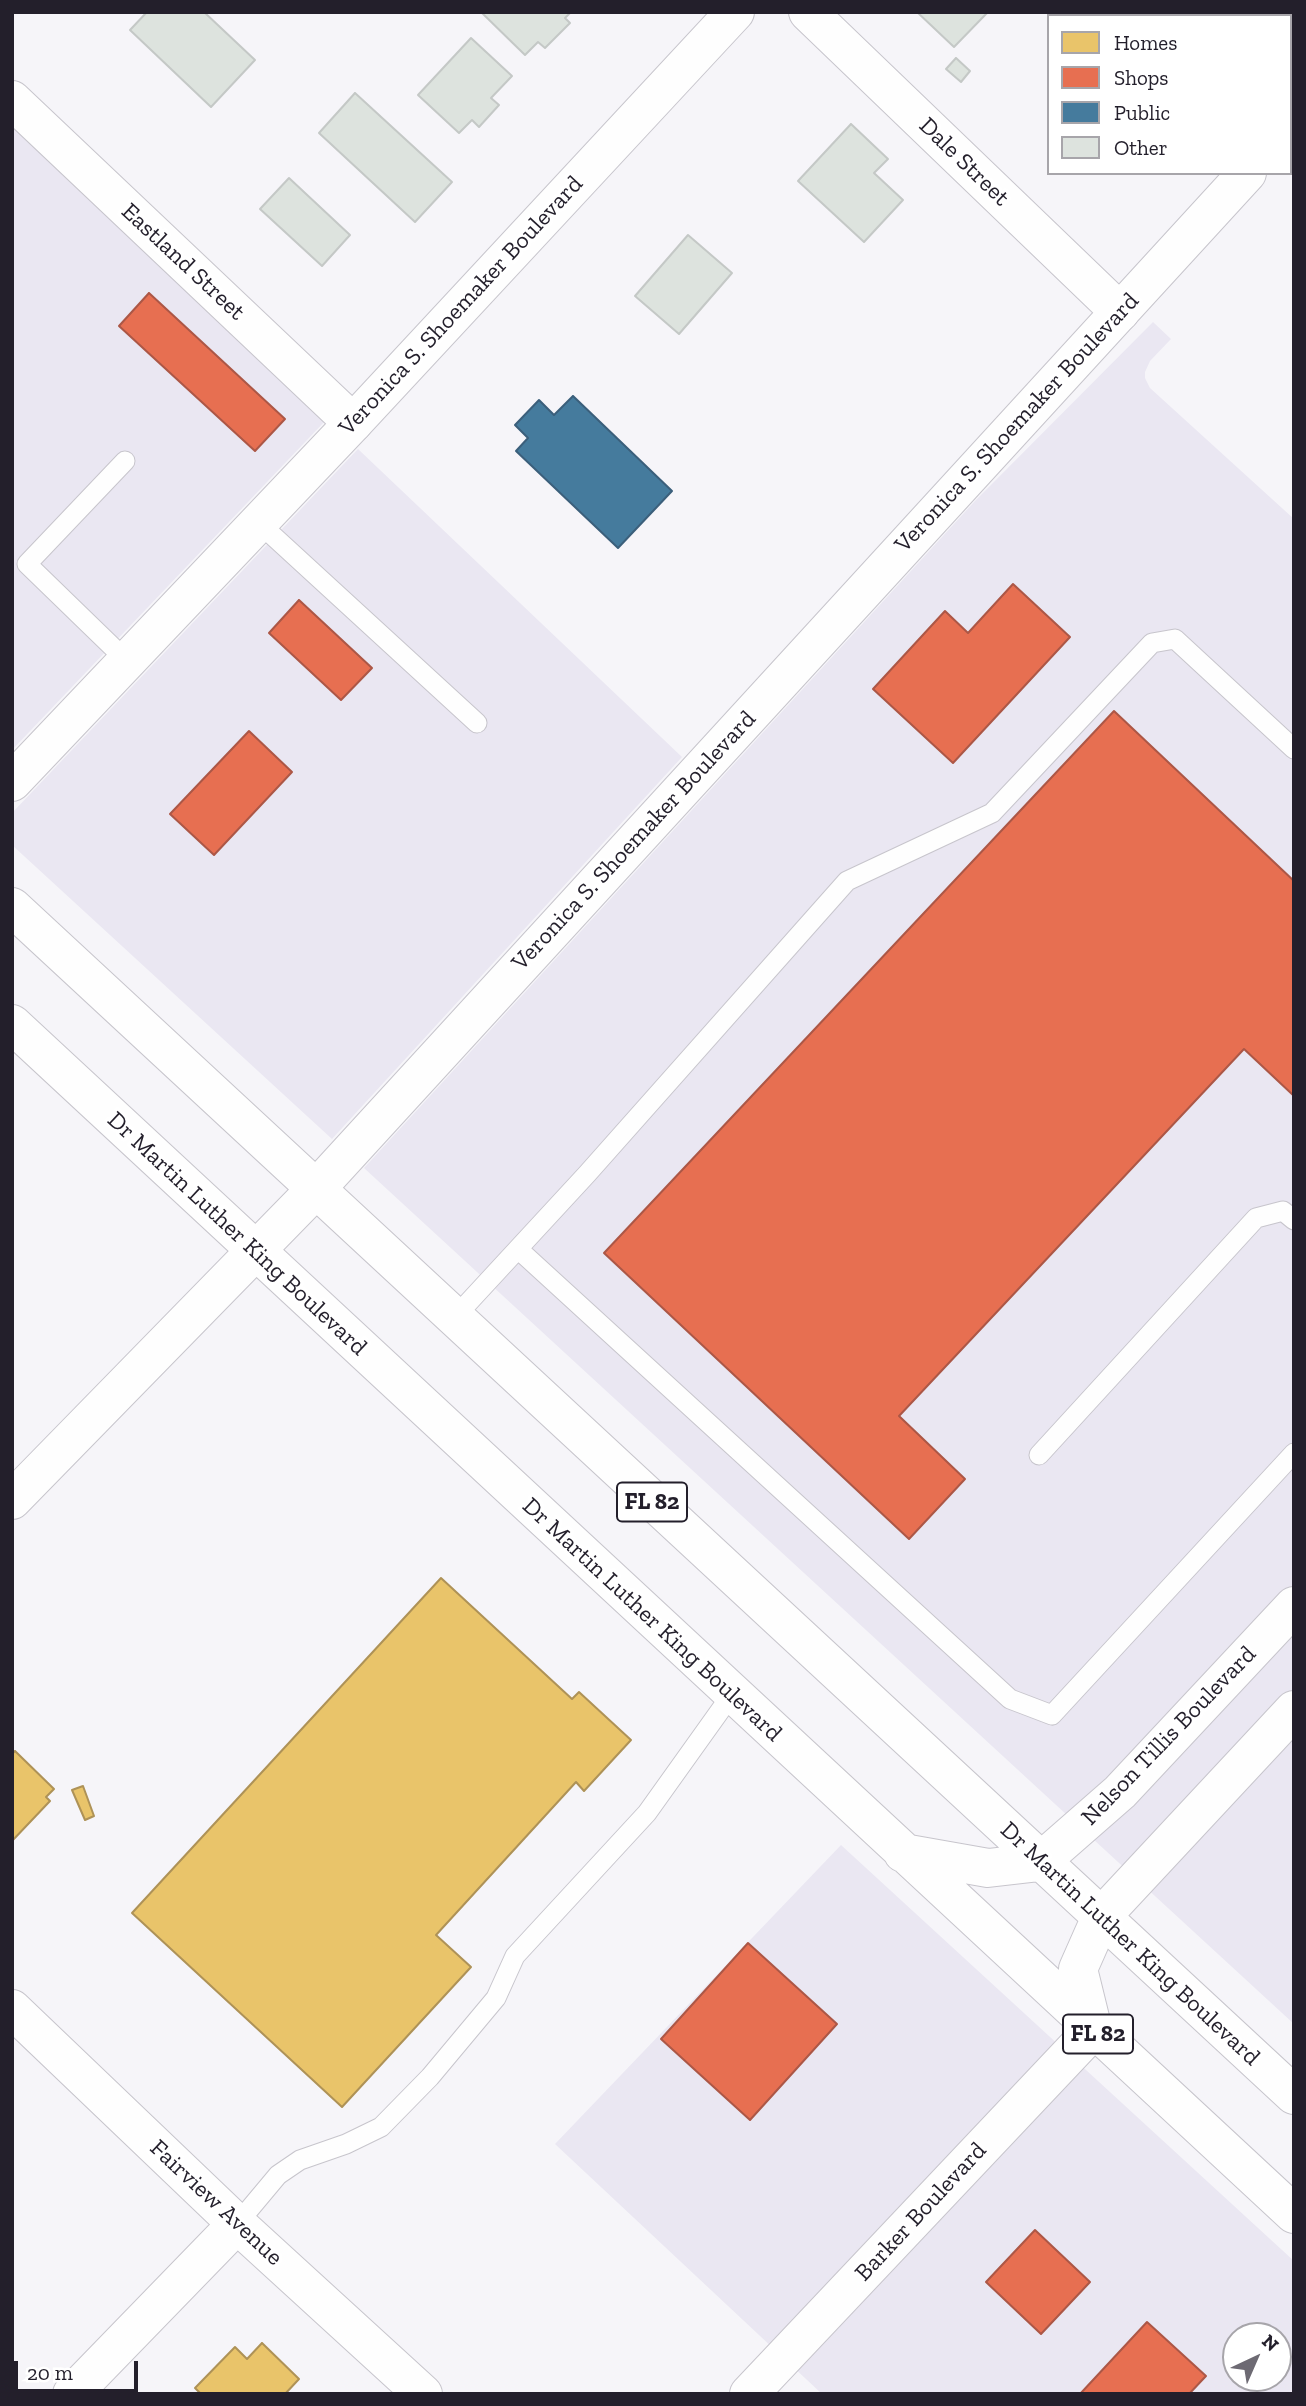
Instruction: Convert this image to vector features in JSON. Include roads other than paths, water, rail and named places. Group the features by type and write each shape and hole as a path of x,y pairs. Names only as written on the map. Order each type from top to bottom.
{"street":[{"name":"Veronica S. Shoemaker Boulevard","path":"12,782 353,423 735,12"},
{"name":"Dale Street","path":"808,12 1120,312"},
{"name":"Eastland Street","path":"12,100 353,423"},
{"name":"Veronica S. Shoemaker Boulevard","path":"12,1500 316,1189 1245,175"},
{"name":"Dr Martin Luther King Boulevard","path":"12,907 1294,2095"},
{"name":"Dr Martin Luther King Boulevard","path":"12,1024 1294,2214"},
{"name":"Nelson Tillis Boulevard","path":"1041,1862 1120,1792 1294,1606"},
{"path":"1093,2030 1077,1969 1101,1917 1294,1710"},
{"path":"903,1853 988,1868 1041,1862"},
{"name":"Fairview Avenue","path":"12,2009 237,2224 423,2394"},
{"name":"Barker Boulevard","path":"749,2394 1093,2030"},
{"path":"72,2394 237,2224"}],"lane":[{"path":"125,461 27,564 127,661"},
{"path":"259,523 477,723"},
{"path":"454,1318 847,881 992,813 1152,643 1175,639 1294,749"},
{"path":"1039,1455 1256,1218 1283,1211 1294,1220"},
{"path":"518,1249 1010,1699 1052,1715 1294,1453"},
{"path":"237,2224 278,2175 300,2160 346,2144 381,2127 430,2077 496,1998 515,1956 647,1813 732,1694"}]}
